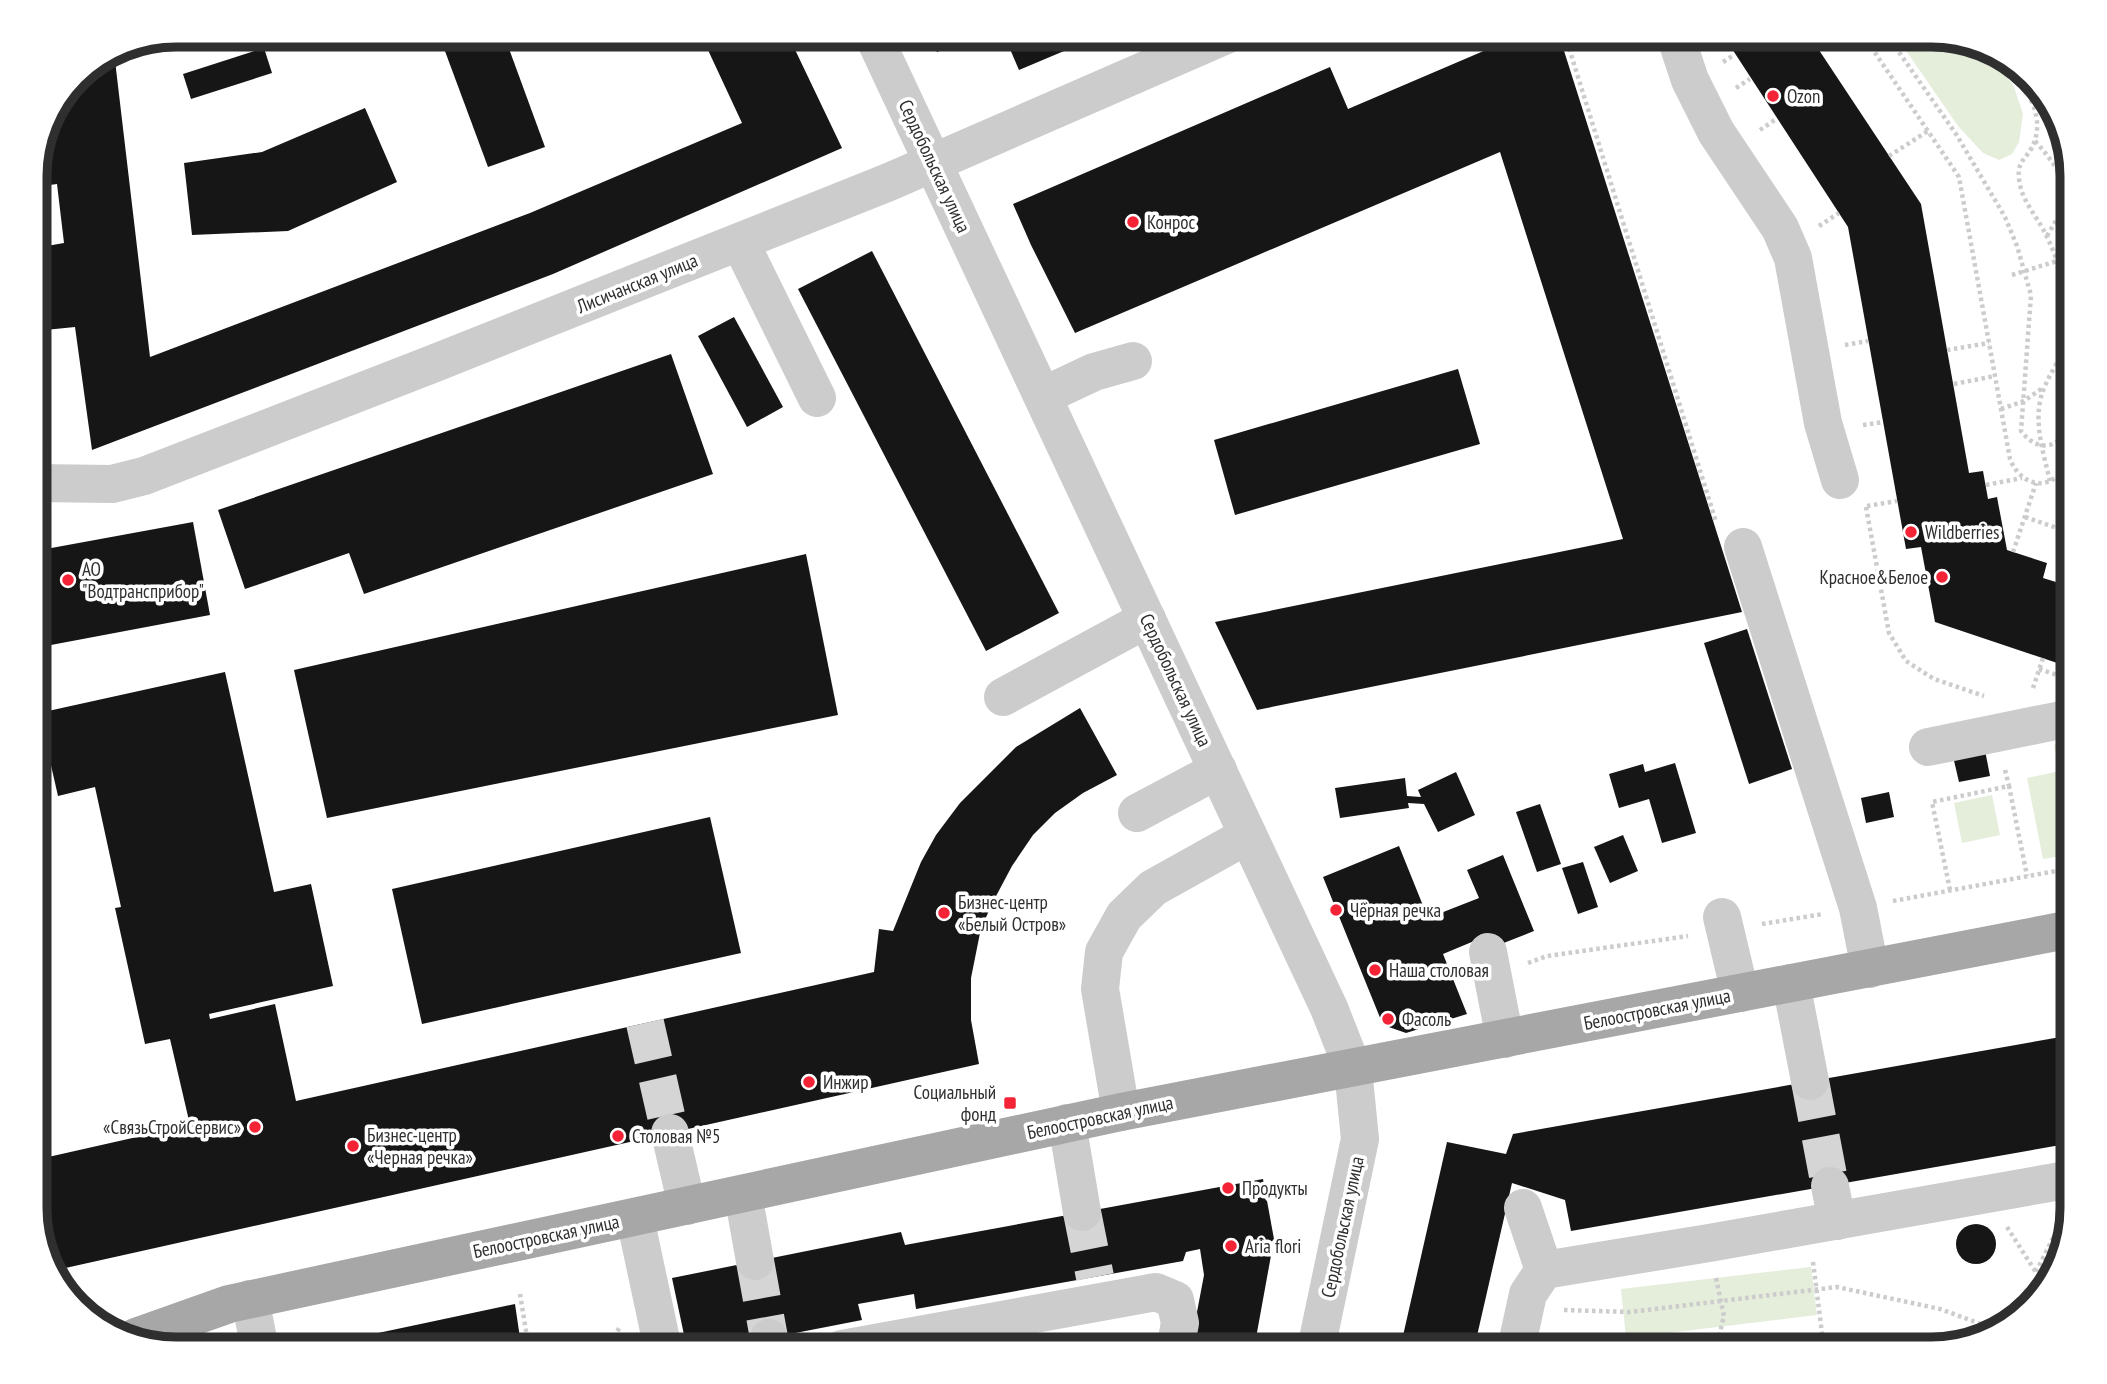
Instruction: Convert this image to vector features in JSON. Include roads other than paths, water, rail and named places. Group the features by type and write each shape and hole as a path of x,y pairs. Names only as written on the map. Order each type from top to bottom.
{"main road":[{"name":"Белоостровская улица","path":"147,1333 250,1299 1067,1123 2060,931"}],"street":[{"name":"Лисичанская улица","path":"48,483 112,484 144,476 740,242 934,163 1199,47"},
{"path":"1679,47 1690,80 1716,132 1780,228 1793,258 1823,423 1840,480"},
{"name":"Сердобольская улица","path":"879,48 1329,1008 1353,1069 1360,1139 1319,1337"},
{"path":"740,242 817,398"},
{"path":"1043,396 1094,372 1133,361"},
{"path":"1731,538 1858,908 1870,969"},
{"path":"1003,696 1147,619"},
{"path":"1928,747 2060,720"},
{"path":"1137,813 1218,770"},
{"path":"1121,1112 1100,989 1104,952 1124,916 1153,888 1248,835"},
{"path":"1724,924 1740,993"},
{"path":"1488,952 1505,1039"},
{"path":"1791,983 1810,1081"},
{"path":"1067,1123 1082,1212"},
{"path":"670,1133 687,1206"},
{"path":"743,1194 755,1262"},
{"path":"1519,1337 1528,1294 1544,1270 1825,1211 1986,1194 2060,1195"},
{"path":"1523,1208 1544,1270"},
{"path":"635,1217 660,1337"},
{"path":"894,1337 1098,1290 1156,1292 1175,1300 1180,1323 1177,1337"},
{"path":"250,1299 258,1337"}],"tunnel":[{"path":"645,1023 670,1133"},
{"path":"1810,1081 1830,1186"},
{"path":"1082,1212 1095,1277"},
{"path":"755,1261 769,1337"}],"place":[{"name":"Ozon","path":"1773,96"},
{"name":"Конрос","path":"1133,222"},
{"name":"Wildberries","path":"1911,532"},
{"name":"Красное&Белое","path":"1942,577"},
{"name":"АО \"Водтрансприбор\"","path":"68,580"},
{"name":"Чёрная речка","path":"1336,910"},
{"name":"Бизнес-центр «Белый Остров»","path":"944,913"},
{"name":"Наша столовая","path":"1375,970"},
{"name":"Фасоль","path":"1388,1019"},
{"name":"Инжир","path":"809,1082"},
{"name":"Социальный фонд","path":"1010,1103"},
{"name":"«СвязьСтройСервис»","path":"255,1127"},
{"name":"Столовая №5","path":"618,1136"},
{"name":"Бизнес-центр «Черная речка»","path":"353,1146"},
{"name":"Продукты","path":"1228,1188"},
{"name":"Аria flori","path":"1231,1246"}]}
